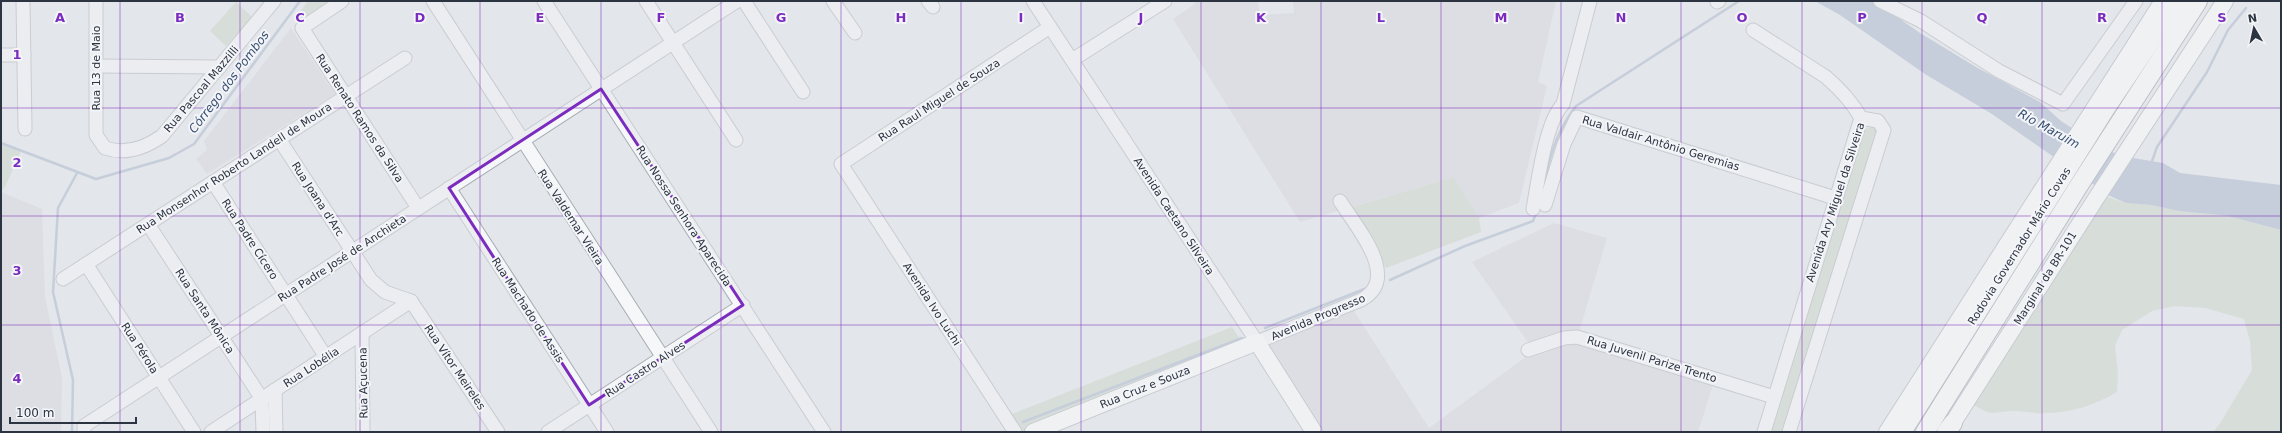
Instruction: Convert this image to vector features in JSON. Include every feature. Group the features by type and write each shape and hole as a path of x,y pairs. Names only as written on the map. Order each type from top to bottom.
{"highway":[{"name":"Rodovia Governador Mário Covas","path":"1893,429 2101,106 2178,1"},
{"name":"Rodovia Governador Mário Covas","path":"1925,432 2121,119 2198,1"}],"main road":[{"path":"2101,106 2163,1"},
{"name":"Marginal da BR-101","path":"1949,429 2143,125 2225,1"},
{"name":"Rua Cruz e Souza","path":"1033,432 1257,342"},
{"name":"Avenida Caetano Silveira","path":"1257,342 1314,432"}],"street":[{"path":"23,1 25,129"},
{"name":"Rua 13 de Maio","path":"96,1 96,135"},
{"name":"Rua Pascoal Mazzilli","path":"96,135 105,148 113,151 136,149 151,144 171,127 274,1"},
{"name":"Rua Renato Ramos da Silva","path":"342,1 302,28 418,208"},
{"name":"Rua Valdemar Vieira","path":"433,1 711,432"},
{"name":"Rua Nossa Senhora Aparecida","path":"544,1 824,432"},
{"path":"646,1 736,140"},
{"name":"Rua Padre José de Anchieta","path":"84,429 221,336 737,1"},
{"path":"744,1 802,92"},
{"path":"833,1 855,34"},
{"name":"Avenida Caetano Silveira","path":"1033,1 1257,342"},
{"path":"1072,60 1165,1"},
{"path":"1576,116 1564,105 1590,1"},
{"path":"1880,1 1921,21 1999,71 2063,104 2136,1"},
{"name":"Rua Raul Miguel de Souza","path":"849,176 841,164 1050,27"},
{"path":"1753,30 1826,77 1842,92 1861,118"},
{"path":"1,54 24,55"},
{"name":"Rua Monsenhor Roberto Landell de Moura","path":"63,279 405,58"},
{"path":"96,66 220,67"},
{"name":"Rua Valdair Antônio Geremias","path":"1564,105 1554,118 1545,148 1539,207 1576,116 1835,198"},
{"name":"Avenida Ary Miguel da Silveira","path":"1764,432 1835,198 1861,118 1878,121 1884,130 1789,432"},
{"name":"Rua Joana d'Arc","path":"279,139 352,251 377,286 385,292 411,301"},
{"name":"Avenida Ivo Luchi","path":"849,176 1015,432"},
{"name":"Rua Padre Cícero","path":"213,182 326,357"},
{"name":"Rua Machado de Assis","path":"449,188 606,432"},
{"name":"Avenida Progresso","path":"1257,342 1361,300 1372,291 1377,283 1378,265 1340,201"},
{"name":"Rua Santa Mônica","path":"148,224 262,398"},
{"name":"Rua Pérola","path":"86,264 194,432"},
{"name":"Rua Lobélia","path":"211,432 411,301"},
{"name":"Rua Vítor Meireles","path":"411,301 498,432"},
{"name":"Rua Castro Alves","path":"548,432 742,305"},
{"name":"Rua Açucena","path":"362,334 363,432"},
{"name":"Rua Juvenil Parize Trento","path":"1528,350 1564,338 1577,337 1774,397"},
{"path":"275,390 276,432"},
{"path":"262,398 263,432"}],"highlighted area":[{"path":"601,89 743,305 589,405 449,188"}],"shaded area":[{"path":"1193,1 1258,1 1260,15 1294,13 1293,1 1556,1 1538,82 1547,86 1519,203 1479,218 1454,177 1300,222 1173,19 1195,4"},
{"path":"291,28 335,94 207,174 196,159 207,150 204,141"},
{"path":"1,192 42,209 45,297 62,378 61,432 1,432"},
{"path":"1554,223 1607,238 1579,332 1714,382 1698,432 1318,432 1263,344 1352,308 1429,428 1534,351 1472,262"}],"green space":[{"path":"308,1 334,1 301,22 297,16"},
{"path":"236,2 252,17 226,46 210,31"},
{"path":"1872,126 1878,129 1786,432 1768,432 1863,131"},
{"path":"1,143 21,151 4,189 1,188"},
{"path":"1454,177 1479,218 1481,232 1386,268 1349,208"},
{"path":"2105,196 2126,203 2151,205 2179,211 2228,216 2281,230 2281,432 2213,432 2219,425 2252,370 2250,341 2244,319 2205,308 2175,306 2152,311 2122,330 2115,346 2118,374 2117,392 2100,401 2073,410 2055,413 2007,411 1990,413 1974,405"},
{"path":"1232,327 1242,342 1027,432 1023,432 1012,414"}],"water":[{"name":"Rio Maruim","path":"1815,1 1874,1 1920,33 1976,67 2040,102 2061,121 2101,147 2121,156 2163,163 2180,173 2281,185 2281,230 2228,216 2179,211 2151,205 2126,203 2110,196 1992,114 1925,74 1840,15"}],"waterway":[{"name":"Córrego dos Pombos","path":"1,143 96,179 169,158 194,144 300,1"},
{"path":"1545,179 1556,140 1576,106 1739,1"},
{"path":"2151,164 2157,147 2207,72 2228,30 2246,8"},
{"path":"72,432 73,380 53,292 58,208 77,173"},
{"path":"1390,280 1465,246 1533,221 1537,211"},
{"path":"1265,328 1367,288"},
{"path":"1023,422 1242,338"}]}
